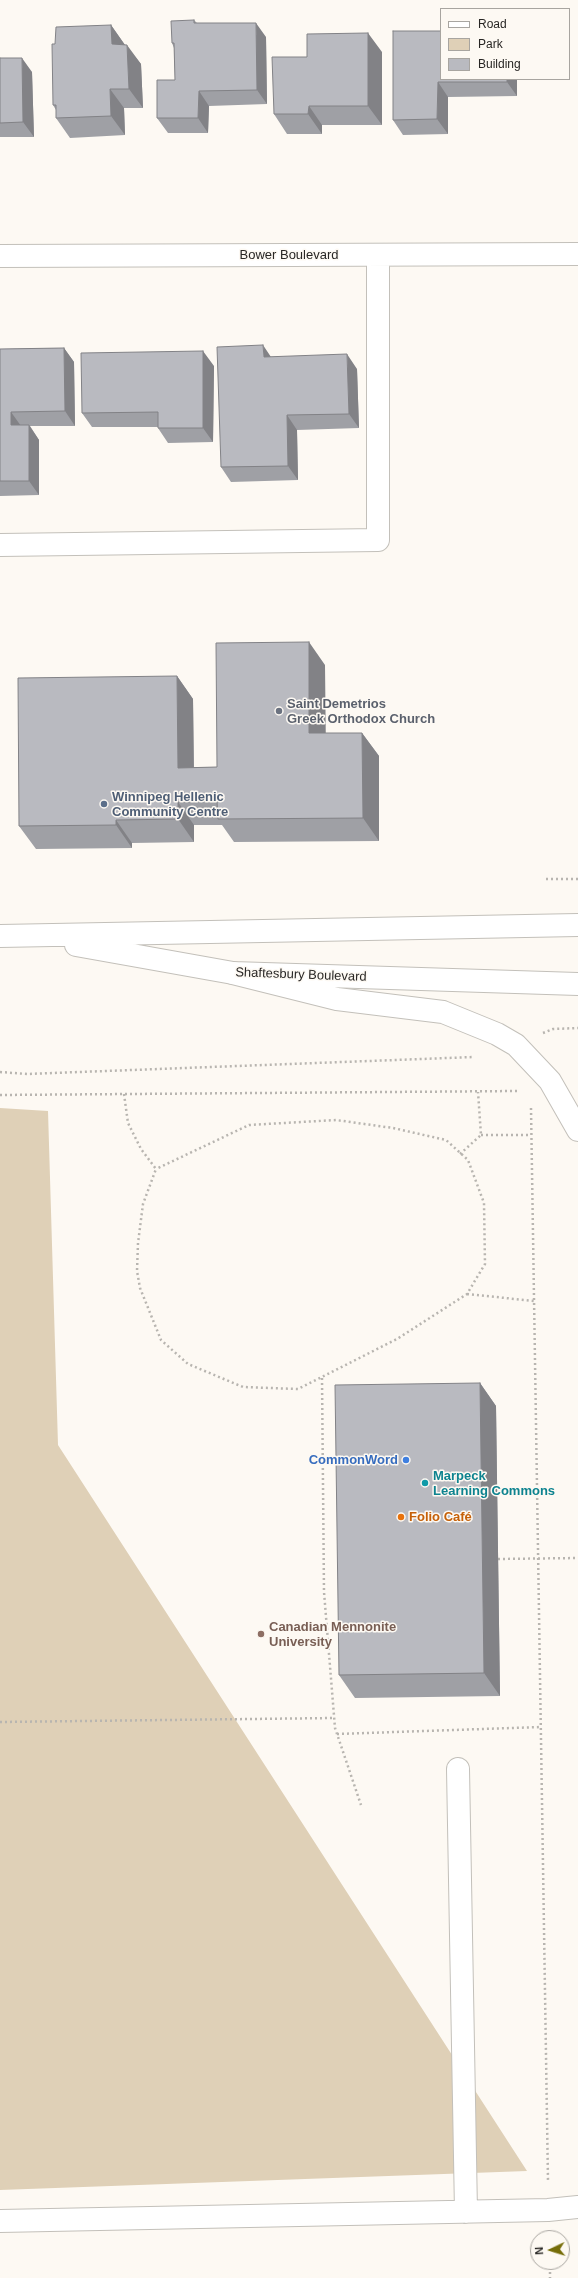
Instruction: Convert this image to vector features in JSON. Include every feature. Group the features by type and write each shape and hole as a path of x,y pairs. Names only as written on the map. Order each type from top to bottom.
{"street":[{"name":"Bower Boulevard","path":"0,256 578,254"},
{"path":"0,545 378,540 378,255"},
{"name":"Shaftesbury Boulevard","path":"0,936 578,925"},
{"name":"Shaftesbury Boulevard","path":"28,936 233,973 578,984"},
{"path":"233,973 338,999 443,1012 497,1034 516,1045 550,1081 578,1130"},
{"path":"458,1769 466,2212"},
{"path":"0,2221 466,2212 548,2210 578,2207"}],"path":[{"path":"546,879 578,879"},
{"path":"0,1072 27,1074 476,1057"},
{"path":"0,1095 523,1091"},
{"path":"478,1092 481,1135"},
{"path":"124,1094 128,1123 141,1149 156,1169"},
{"path":"531,1106 548,2210"},
{"path":"336,1120 393,1128 446,1140 460,1154 468,1160 484,1203 485,1264 467,1294 397,1339 298,1389 243,1387 188,1364 161,1340 140,1288 137,1271 138,1243 144,1204 156,1169 250,1124 336,1120"},
{"path":"460,1154 481,1135 531,1135"},
{"path":"467,1294 534,1301"},
{"path":"322,1378 324,1592 334,1718 337,1734 361,1805"},
{"path":"498,1559 578,1558"},
{"path":"0,1722 334,1718"},
{"path":"337,1734 541,1727"}],"green space":[{"path":"0,1108 48,1111 58,1445 527,2171 0,2190"}],"building":[{"path":"194,20 194,23 256,23 257,90 199,91 198,118 157,118 157,80 175,80 174,43 172,43 171,21"},
{"path":"111,25 112,44 127,45 129,89 110,89 111,116 56,118 56,105 53,105 52,44 55,44 56,27"},
{"path":"393,31 440,31 440,80 507,80 507,82 438,82 437,119 393,120"},
{"path":"368,33 368,106 309,106 308,114 274,114 272,57 307,57 307,34"},
{"path":"0,58 22,58 23,122 0,123"},
{"path":"263,345 264,357 347,354 349,414 287,415 288,466 221,467 217,347"},
{"path":"64,348 65,411 11,412 11,425 29,425 29,481 0,481 0,349"},
{"path":"203,351 203,428 158,428 158,412 82,413 81,353"},
{"path":"309,642 309,733 362,733 363,818 218,819 217,801 178,802 178,819 116,820 116,825 19,826 18,678 177,676 178,768 217,767 216,643"},
{"name":"Marpeck Learning Commons","path":"480,1383 484,1673 339,1675 335,1385"}],"place":[{"name":"Saint Demetrios Greek Orthodox Church","path":"279,711"},
{"name":"Winnipeg Hellenic Community Centre","path":"104,804"},
{"name":"CommonWord","path":"406,1460"},
{"name":"Marpeck Learning Commons","path":"425,1483"},
{"name":"Folio Café","path":"401,1517"},
{"name":"Canadian Mennonite University","path":"261,1634"}]}
